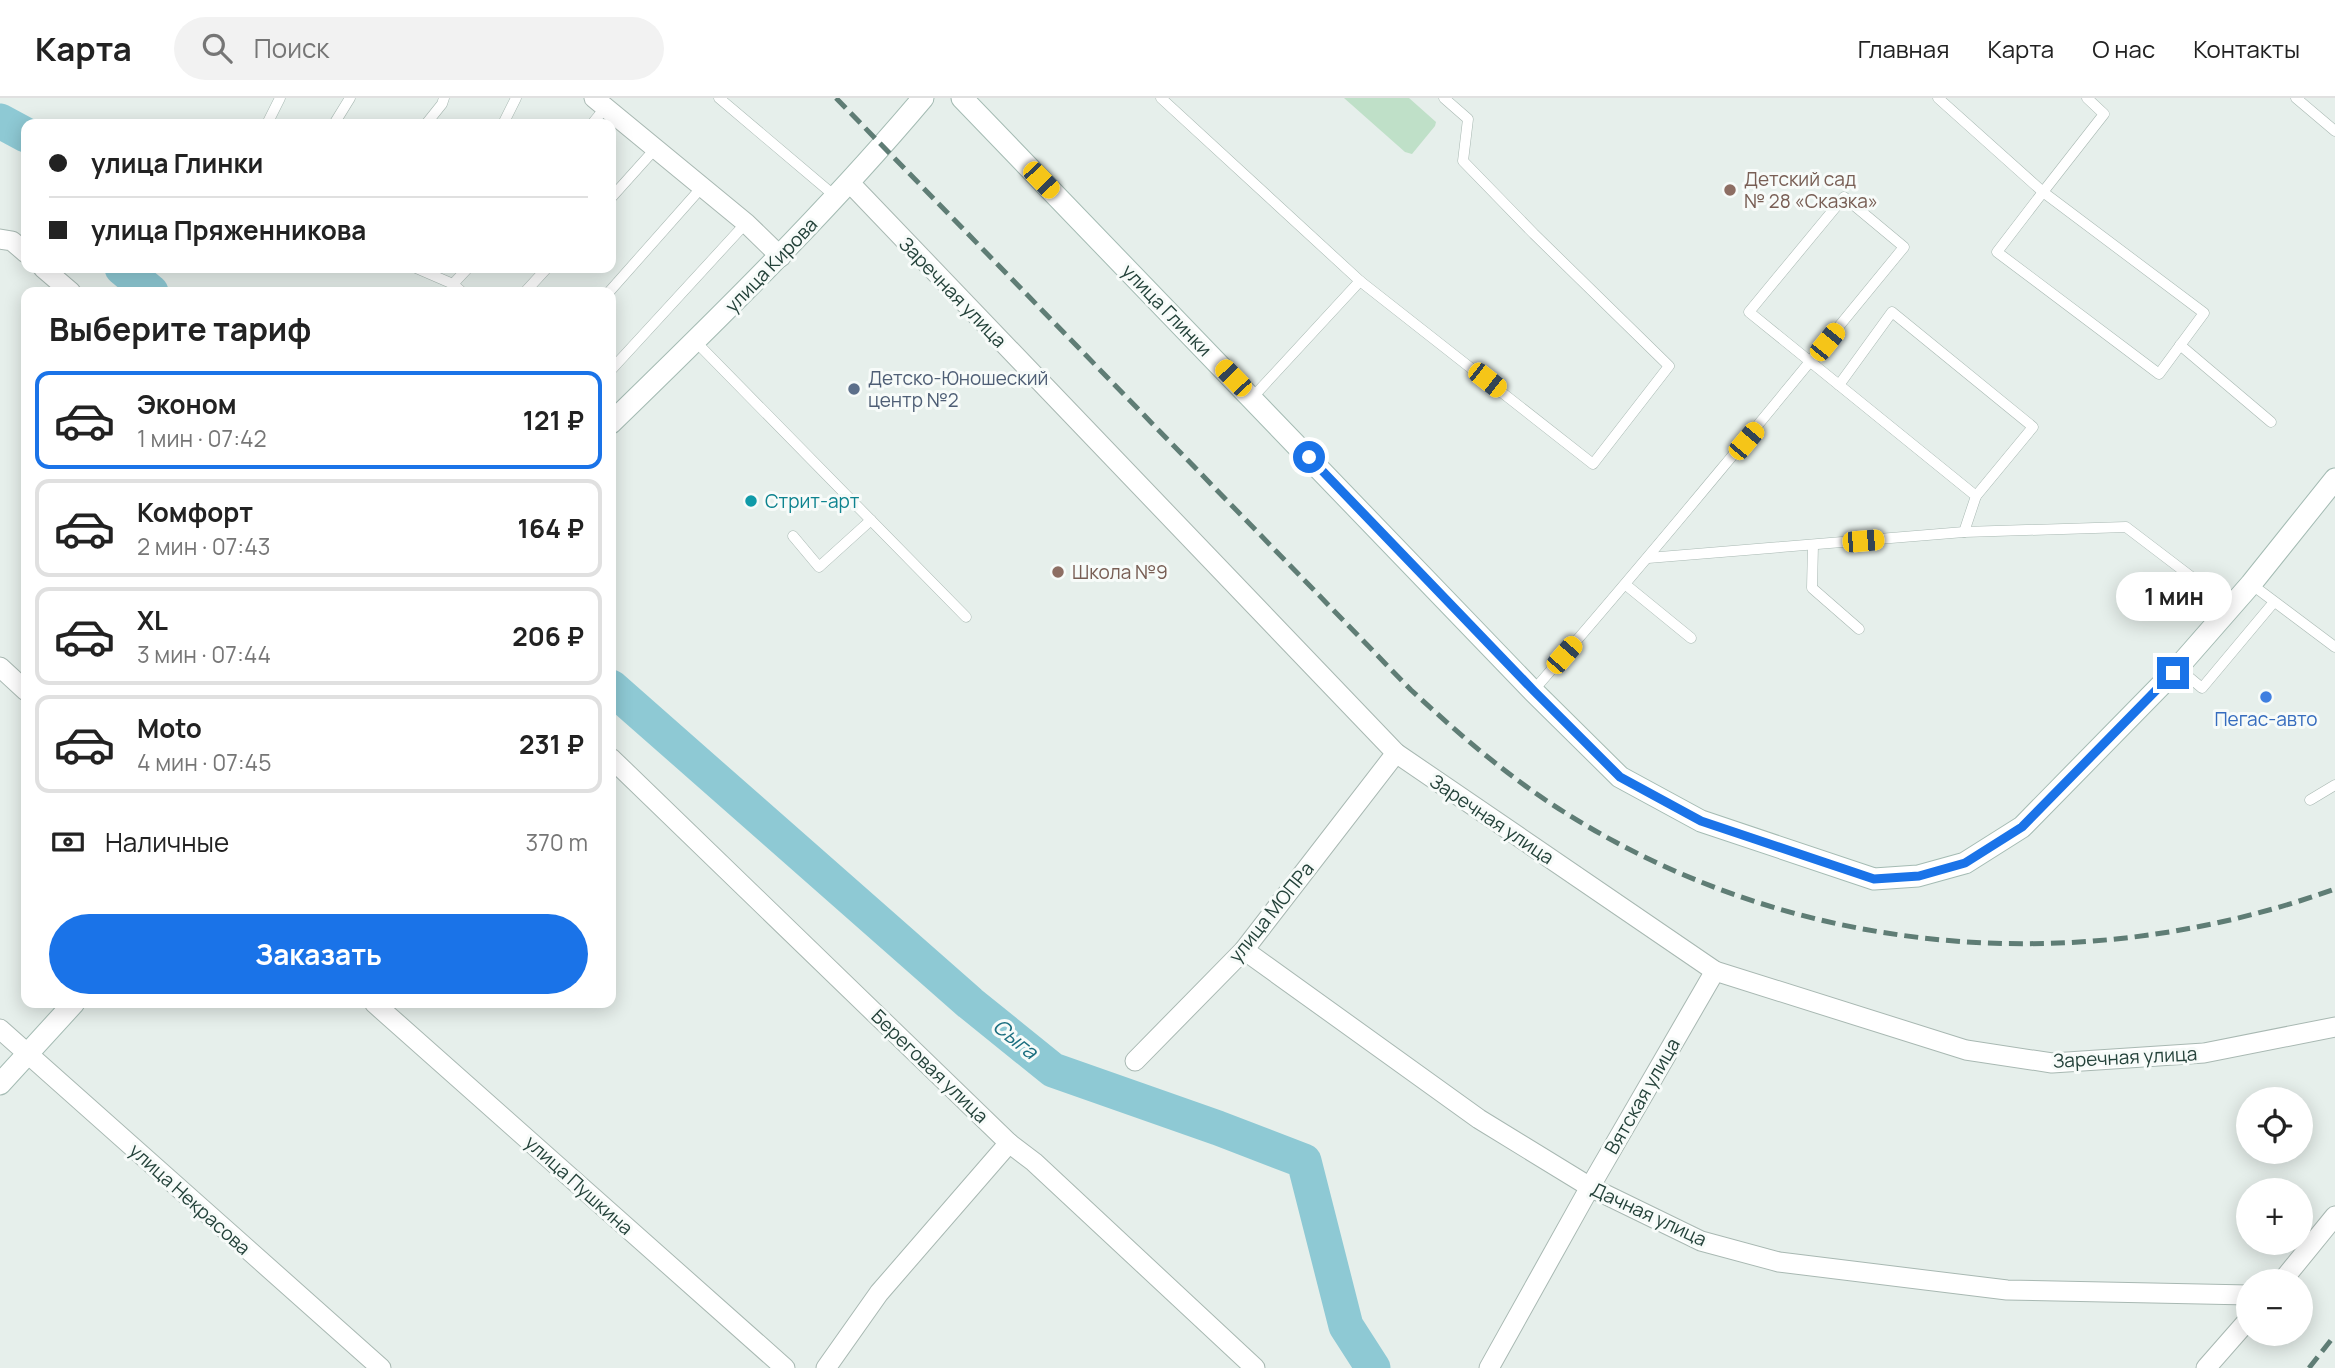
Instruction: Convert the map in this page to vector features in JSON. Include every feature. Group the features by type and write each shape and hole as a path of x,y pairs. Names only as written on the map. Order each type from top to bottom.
{"main road":[{"name":"улица Кирова","path":"616,419 780,257 923,98"},
{"name":"улица Глинки","path":"962,98 1620,777 1701,821 1874,879 1919,876 1965,863 2022,827 2178,668"},
{"path":"2178,668 2251,584 2335,479"},
{"path":"0,1084 69,1008"}],"street":[{"path":"600,103 746,223 780,257"},
{"name":"Заречная улица","path":"843,190 1396,753 1715,971 1966,1050 2052,1063 2204,1053 2335,1027"},
{"path":"0,239 12,241 21,249"},
{"path":"49,273 65,287"},
{"path":"0,667 21,686"},
{"name":"улица МОПРа","path":"1135,1061 1244,950 1396,753"},
{"name":"Береговая улица","path":"616,763 1009,1143 1044,1172 1255,1368"},
{"name":"Дачная улица","path":"1244,950 1479,1119 1590,1187 1702,1241 1779,1262 2007,1290 2236,1295"},
{"name":"Вятская улица","path":"1489,1368 1715,971"},
{"name":"улица Пушкина","path":"380,1008 785,1368"},
{"name":"улица Некрасова","path":"0,1029 381,1368"},
{"path":"827,1368 879,1293 1009,1143"},
{"path":"2291,1269 2335,1216"},
{"path":"2206,1368 2236,1334"}],"lane":[{"path":"270,119 280,98"},
{"path":"337,119 349,98"},
{"path":"430,119 444,98"},
{"path":"506,119 516,98"},
{"path":"719,98 843,190"},
{"path":"1161,98 1360,281 1593,464 1669,366 1463,161 1468,118 1444,98"},
{"path":"1938,98 2043,192 2204,313 2158,374 1997,252 2043,192 2104,114 2087,98"},
{"path":"2296,98 2335,131"},
{"path":"616,192 655,149"},
{"path":"613,287 702,187"},
{"path":"1534,691 1811,363 1905,247 1844,197 1749,312 1811,363 1976,496"},
{"path":"616,365 746,223"},
{"path":"427,273 456,287"},
{"path":"453,284 463,273"},
{"path":"530,287 542,273"},
{"path":"1252,398 1360,281"},
{"path":"1839,385 1892,312 2034,427 1976,496 1964,532"},
{"path":"695,341 966,617"},
{"path":"2180,345 2271,422"},
{"path":"793,536 819,567 871,520"},
{"path":"1648,558 1964,532 2126,527 2231,607"},
{"path":"1813,545 1812,587 1859,629"},
{"path":"1626,584 1691,638"},
{"path":"2251,584 2335,647"},
{"path":"2178,668 2202,688 2274,602"},
{"path":"2310,800 2335,785"}],"green space":[{"path":"1344,98 1409,98 1436,122 1435,126 1412,154 1405,152"}],"waterway":[{"name":"Сыга","path":"0,121 21,132"},
{"name":"Сыга","path":"128,273 145,287"},
{"name":"Сыга","path":"616,691 970,1003 1053,1070 1304,1161 1346,1326 1373,1368"}],"railway":[{"path":"836,98 1411,690 1466,739 1523,784 1564,812 1653,861 1746,899 1842,925 1940,940 2039,944 2139,936 2238,918 2335,889"},
{"path":"2309,1368 2335,1335"}],"place":[{"name":"Детский сад № 28 «Сказка»","path":"1730,190"},
{"name":"Детско-Юношеский центр №2","path":"854,389"},
{"name":"Стрит-арт","path":"751,501"},
{"name":"Школа №9","path":"1058,572"},
{"name":"Пегас-авто","path":"2266,697"}],"route":[{"path":"1309,457 1620,777 1701,821 1874,879 1919,876 1965,863 2022,827 2173,673"}]}
